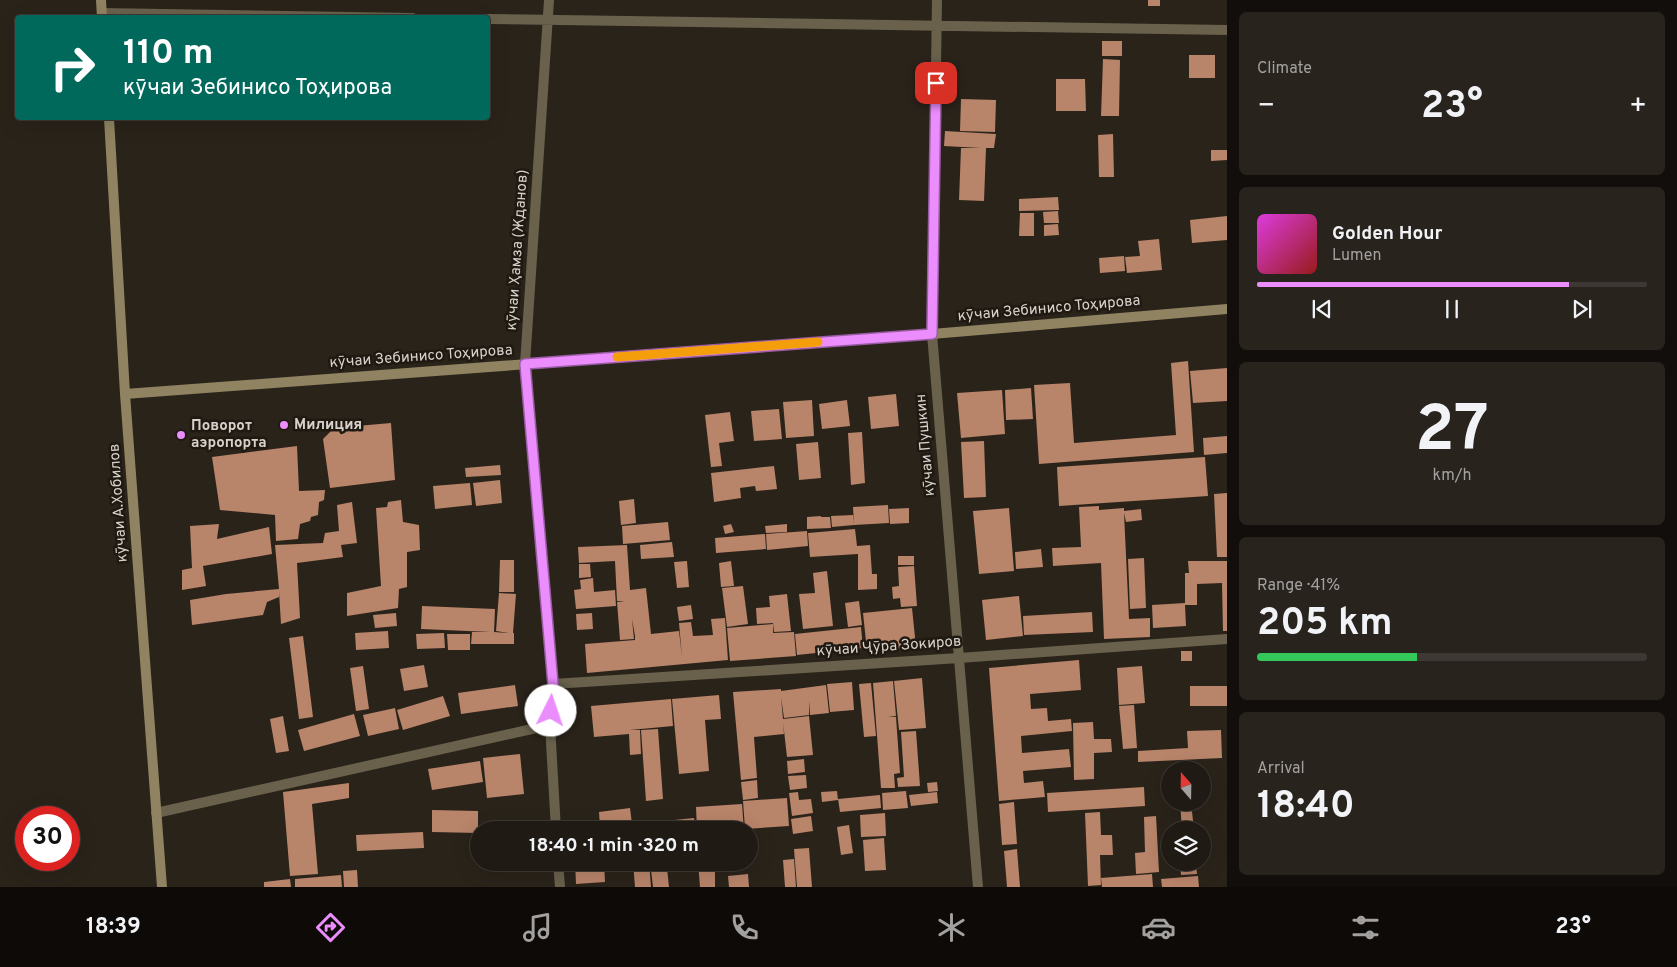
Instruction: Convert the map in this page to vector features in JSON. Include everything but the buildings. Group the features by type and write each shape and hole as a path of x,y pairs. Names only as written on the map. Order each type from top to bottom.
{"main road":[{"path":"101,0 102,15"},
{"name":"кӯчаи А.Хобилов","path":"108,120 162,887"},
{"name":"кӯчаи Зебинисо Тоҳирова","path":"126,394 932,334 1227,309"}],"street":[{"name":"кӯчаи Ҳамза (Жданов)","path":"549,0 525,364 553,684 550,725 555,821"},
{"name":"кӯчаи Пушкин","path":"936,0 932,334 978,887"},
{"path":"490,19 1227,30"},
{"name":"кӯчаи Ҷӯра Зокиров","path":"553,684 959,658 1227,638"},
{"path":"156,813 550,725"},
{"path":"559,871 560,887"}],"slow traffic":[{"path":"617,357 818,342"}],"place":[{"name":"Милиция","path":"284,425"},
{"name":"Поворот аэропорта","path":"181,435"}],"route":[{"path":"551,711 553,684 525,364 932,334 936,83"}]}
